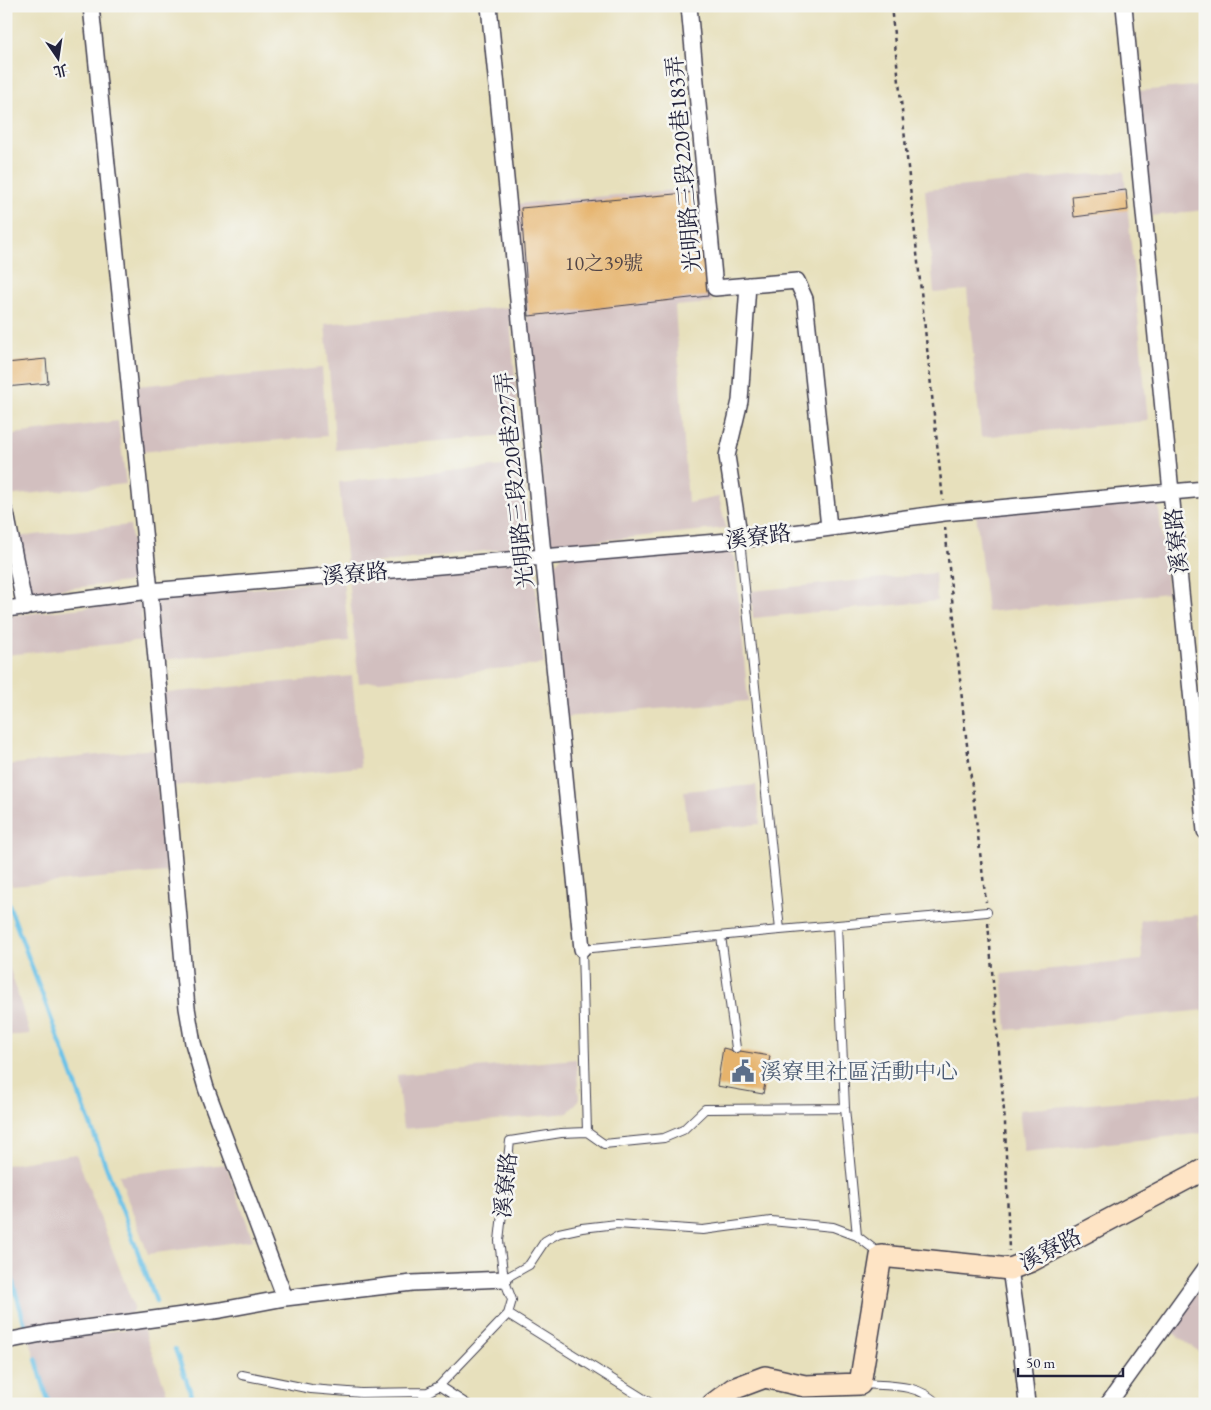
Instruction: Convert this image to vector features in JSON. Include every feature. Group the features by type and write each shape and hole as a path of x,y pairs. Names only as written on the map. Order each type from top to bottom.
{"street":[{"path":"91,6 150,591 187,1008 192,1043 206,1088 285,1298"},
{"name":"光明路三段220巷227弄","path":"489,6 582,949"},
{"name":"光明路三段220巷183弄","path":"690,6 715,288 797,281 805,299 829,527"},
{"path":"1124,6 1171,492 1205,489"},
{"path":"740,540 727,456 740,400 748,285"},
{"name":"溪寮路","path":"6,609 150,591 740,540 944,513 1171,492 1205,830"},
{"path":"6,513 25,608"},
{"name":"溪寮路","path":"882,1256 1010,1269 1032,1261 1205,1169"},
{"path":"713,1404 734,1389 765,1378 805,1386 860,1384 882,1256"},
{"path":"1010,1269 1027,1404"},
{"path":"1108,1404 1205,1269"},
{"path":"6,1341 47,1333 221,1310 285,1298 412,1283 504,1279"}],"lane":[{"path":"740,540 780,930"},
{"path":"845,1108 705,1109 683,1130 664,1138 604,1144 587,1132 582,949 987,912"},
{"path":"837,925 845,1108 857,1236"},
{"path":"721,936 736,1048"},
{"name":"溪寮路","path":"508,1314 512,1300 504,1279 499,1241 510,1141 560,1133 587,1132"},
{"path":"504,1279 529,1265 545,1241 559,1233 617,1224 703,1230 771,1221 833,1227 857,1236 882,1256"},
{"path":"420,1404 428,1392 439,1386 508,1314 652,1404"},
{"path":"242,1374 311,1389 361,1392 428,1392"},
{"path":"860,1384 917,1389 931,1396 937,1404"},
{"path":"439,1386 466,1404"}],"path":[{"path":"891,6 964,720 987,912 1006,1123 1010,1269"}],"shaded area":[{"path":"1205,85 1205,210 1151,216 1139,91"},
{"path":"1124,171 1148,421 981,437 967,290 934,293 925,190"},
{"path":"696,188 712,303 675,306 688,503 719,497 726,528 549,546 516,204"},
{"path":"509,307 520,434 336,450 325,324"},
{"path":"322,368 327,436 139,452 136,386"},
{"path":"118,421 126,484 6,496 6,435"},
{"path":"523,464 531,546 347,566 339,482"},
{"path":"1158,500 1168,593 987,612 976,513"},
{"path":"130,525 137,581 26,593 15,537"},
{"path":"718,543 735,558 748,701 564,717 551,569 563,555"},
{"path":"533,560 544,664 359,683 348,579"},
{"path":"935,573 937,601 753,618 751,591"},
{"path":"343,580 349,642 160,660 154,598"},
{"path":"140,602 144,641 6,655 6,616"},
{"path":"352,676 361,767 172,786 163,693"},
{"path":"154,749 166,872 12,886 6,870 6,765"},
{"path":"756,785 760,824 688,830 684,791"},
{"path":"1198,915 1205,978 1205,1010 1007,1030 1002,974 1142,960 1140,920"},
{"path":"6,956 30,1034 6,1036"},
{"path":"576,1059 579,1100 568,1113 403,1129 397,1075"},
{"path":"1205,1094 1205,1133 1024,1152 1019,1110"},
{"path":"76,1154 134,1307 131,1314 24,1327 6,1263 6,1165"},
{"path":"226,1164 253,1240 148,1254 119,1175"},
{"path":"1205,1280 1205,1356 1169,1330"},
{"path":"143,1328 171,1404 49,1404 29,1338"}],"building":[{"path":"1126,190 1128,210 1074,217 1072,196"},
{"path":"697,192 708,296 529,316 521,208"},
{"path":"46,359 48,383 6,387 6,363"},
{"name":"溪寮里社區活動中心","path":"723,1048 734,1053 740,1051 770,1056 763,1094 717,1086"}],"waterway":[{"path":"6,897 156,1301"},
{"path":"6,1259 26,1328"},
{"path":"175,1349 195,1404"},
{"path":"36,1359 49,1404"}],"place":[{"name":"溪寮里社區活動中心","path":"743,1071"}]}
